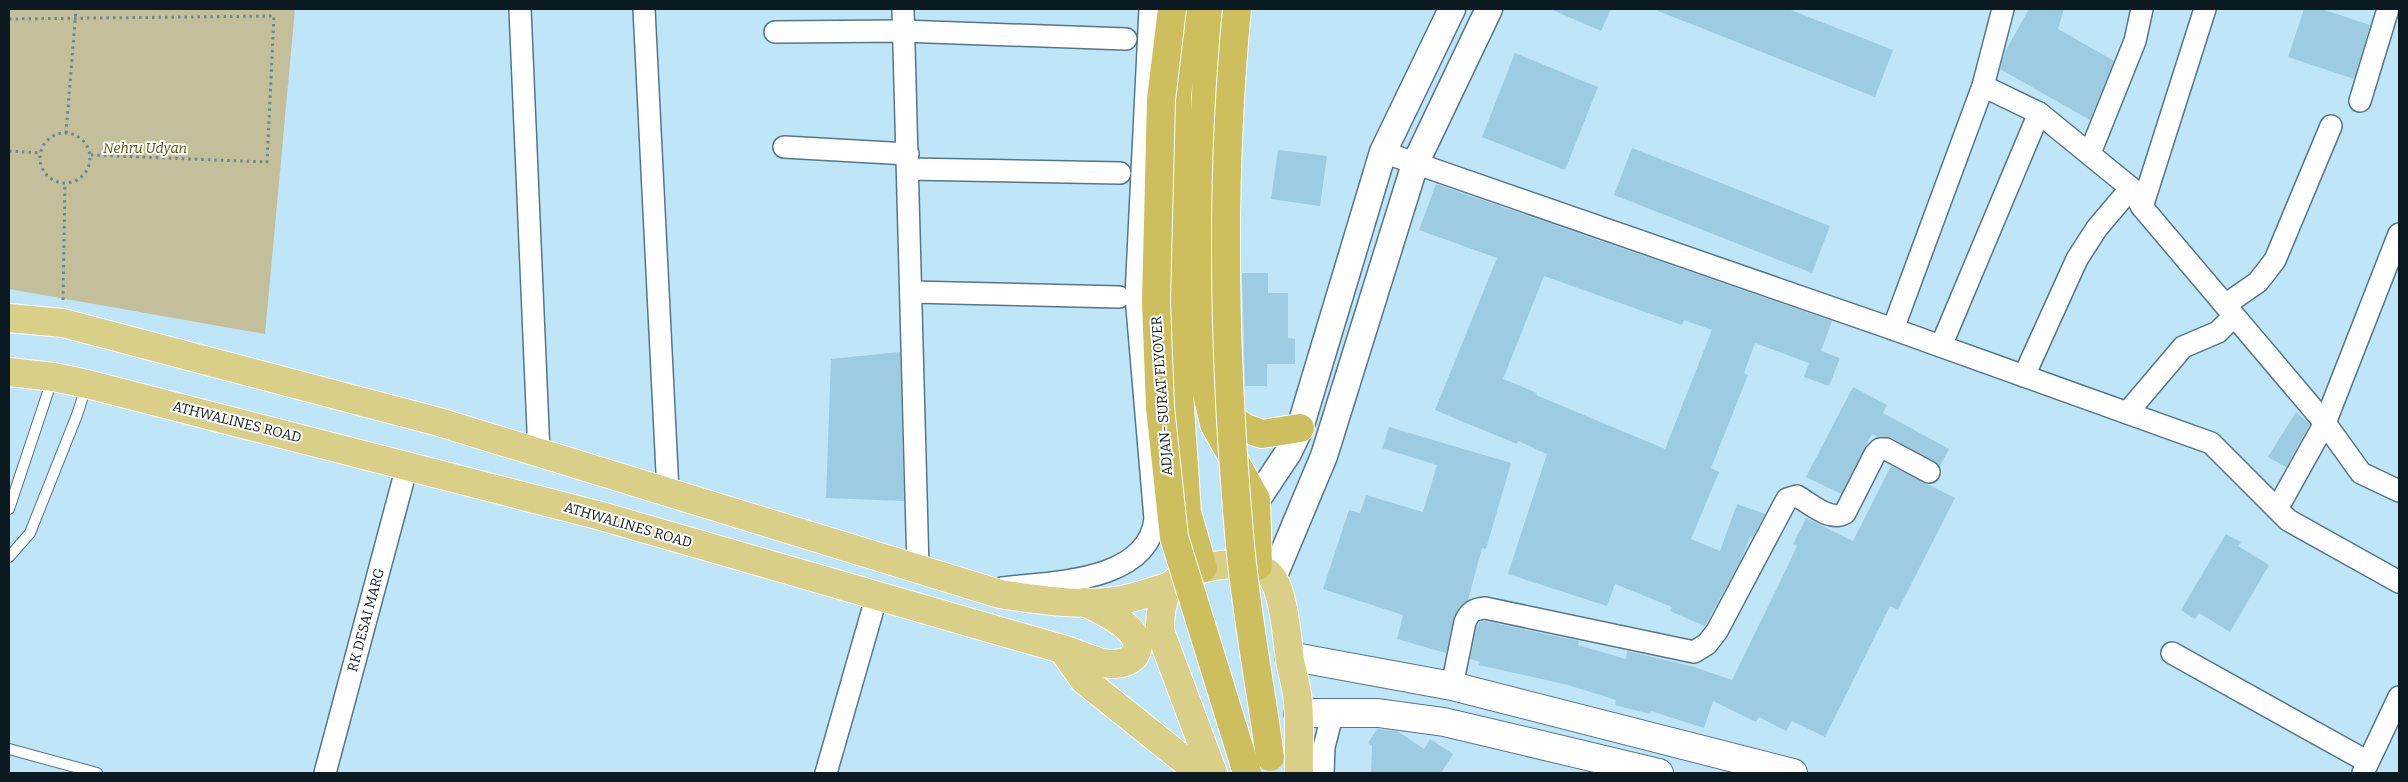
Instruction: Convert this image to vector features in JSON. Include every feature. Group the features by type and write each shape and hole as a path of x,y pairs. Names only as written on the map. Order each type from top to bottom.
{"highway":[{"name":"ADJAN- SURAT FLYOVER","path":"1172,9 1161,100 1156,302 1160,407 1174,537 1247,773"},
{"path":"1189,9 1177,95 1181,178 1177,362 1186,512 1211,566"},
{"path":"1216,9 1208,67 1203,172 1202,341 1205,385 1214,424 1256,500 1265,572"},
{"path":"1237,9 1230,81 1227,196 1228,366 1239,534 1271,773"},
{"path":"1205,385 1216,407 1246,428 1262,434 1300,428"}],"main road":[{"path":"9,318 63,323 439,422 1000,594 1045,601 1085,602 1121,600 1170,586 1194,570 1211,566 1265,572 1286,620 1289,656 1298,694 1298,773"},
{"name":"ATHWALINES ROAD","path":"9,372 54,377 87,384 600,516 1109,664 1125,662 1134,657 1138,646 1137,638 1116,619 1085,602"},
{"path":"1170,586 1163,602 1160,631 1213,773"},
{"path":"1062,649 1084,680 1200,773"},
{"path":"1289,656 1452,686 1793,773"},
{"path":"1298,713 1378,712 1444,722 1659,773"}],"street":[{"path":"520,9 539,453"},
{"path":"644,9 668,492"},
{"path":"903,9 902,31 908,162 918,569"},
{"path":"987,590 1095,576 1122,566 1145,548 1153,533 1155,520 1136,296 1150,9"},
{"path":"1211,566 1288,453 1300,428 1383,152 1452,9"},
{"path":"1265,572 1324,456 1415,164 1489,9"},
{"path":"1893,328 1983,86 2003,9"},
{"path":"2090,153 2135,42 2142,9"},
{"path":"2142,207 2205,9"},
{"path":"2360,101 2388,9"},
{"path":"775,32 902,31 1126,38"},
{"path":"1983,86 2039,113 2131,188 2142,207 2325,423 2361,473 2399,491"},
{"path":"1941,346 2039,113"},
{"path":"2127,413 2182,347 2218,332 2230,311 2258,282 2275,260 2331,126"},
{"path":"784,147 908,162 1120,173"},
{"path":"1383,152 1893,328 2211,443 2288,520 2399,582"},
{"path":"2024,376 2077,259 2097,228 2131,188"},
{"path":"2276,509 2325,423 2399,234"},
{"path":"911,292 1119,297"},
{"path":"1452,686 1465,622 1468,614 1475,608 1485,608 1694,652 1707,644 1717,632 1787,499 1797,496 1830,515 1839,517 1846,513 1875,454 1880,449 1886,449 1929,472"},
{"name":"RK DESAI MARG","path":"324,773 407,466"},
{"path":"826,773 877,595"},
{"path":"2172,653 2366,768 2399,697"},
{"path":"1322,773 1324,747 1333,712"}],"lane":[{"path":"9,509 54,377"},
{"path":"9,557 30,533 77,415 87,384"},
{"path":"9,749 97,773"}],"path":[{"path":"66,133 76,9"},
{"path":"9,19 274,16 267,162 91,155"},
{"path":"66,133 82,139 91,155 87,171 81,177 65,183 49,176 43,170 41,153 49,138 66,133"},
{"path":"9,151 41,153"},
{"path":"63,323 65,183"}],"green space":[{"name":"Nehru Udyan","path":"9,9 295,9 265,334 9,289"}],"building":[{"path":"1550,9 1611,9 1601,31"},
{"path":"1653,9 1788,9 1893,50 1875,97"},
{"path":"2029,9 2064,9 2058,29 2114,61 2090,120 2000,69 2005,52"},
{"path":"2304,9 2322,9 2370,25 2354,79 2288,57"},
{"path":"1515,53 1598,87 1565,170 1482,137"},
{"path":"1632,148 1830,226 1812,273 1614,195"},
{"path":"1278,150 1327,156 1320,206 1271,199"},
{"path":"1436,184 1832,321 1821,351 1840,358 1829,386 1804,377 1809,363 1755,343 1744,373 1748,375 1711,468 1719,472 1691,539 1720,551 1737,504 1765,514 1752,538 1750,537 1740,562 1705,626 1670,611 1672,607 1615,584 1607,606 1508,574 1547,454 1518,441 1517,444 1435,410 1497,258 1419,230","holes":["1544,276 1682,325 1684,320 1712,330 1665,449 1536,395 1537,393 1503,379"]},
{"path":"1242,273 1268,273 1268,293 1288,293 1288,338 1295,339 1295,364 1267,364 1267,386 1245,386"},
{"path":"900,352 904,501 826,498 831,359"},
{"path":"1853,387 1887,405 1883,413 1949,449 1940,466 1892,438 1878,437 1872,434 1841,494 1806,477"},
{"path":"2296,412 2310,424 2286,467 2268,457"},
{"path":"1389,427 1511,463 1486,549 1482,548 1468,600 1461,605 1454,617 1446,653 1397,639 1403,615 1323,589 1349,510 1360,513 1366,495 1423,512 1437,465 1382,448"},
{"path":"1891,466 1955,498 1898,610 1890,606 1825,737 1792,721 1786,731 1759,717 1756,722 1713,701 1704,728 1651,711 1650,714 1615,705 1616,700 1568,685 1479,665 1480,662 1470,659 1477,626 1479,622 1484,621 1579,641 1578,645 1626,659 1627,651 1694,667 1732,680 1797,546 1793,544 1806,518 1853,541"},
{"path":"2226,534 2241,542 2238,546 2269,565 2230,632 2199,613 2195,619 2181,610"},
{"path":"1377,729 1397,731 1424,749 1430,739 1453,754 1441,773 1371,773 1372,746 1368,743"}]}
